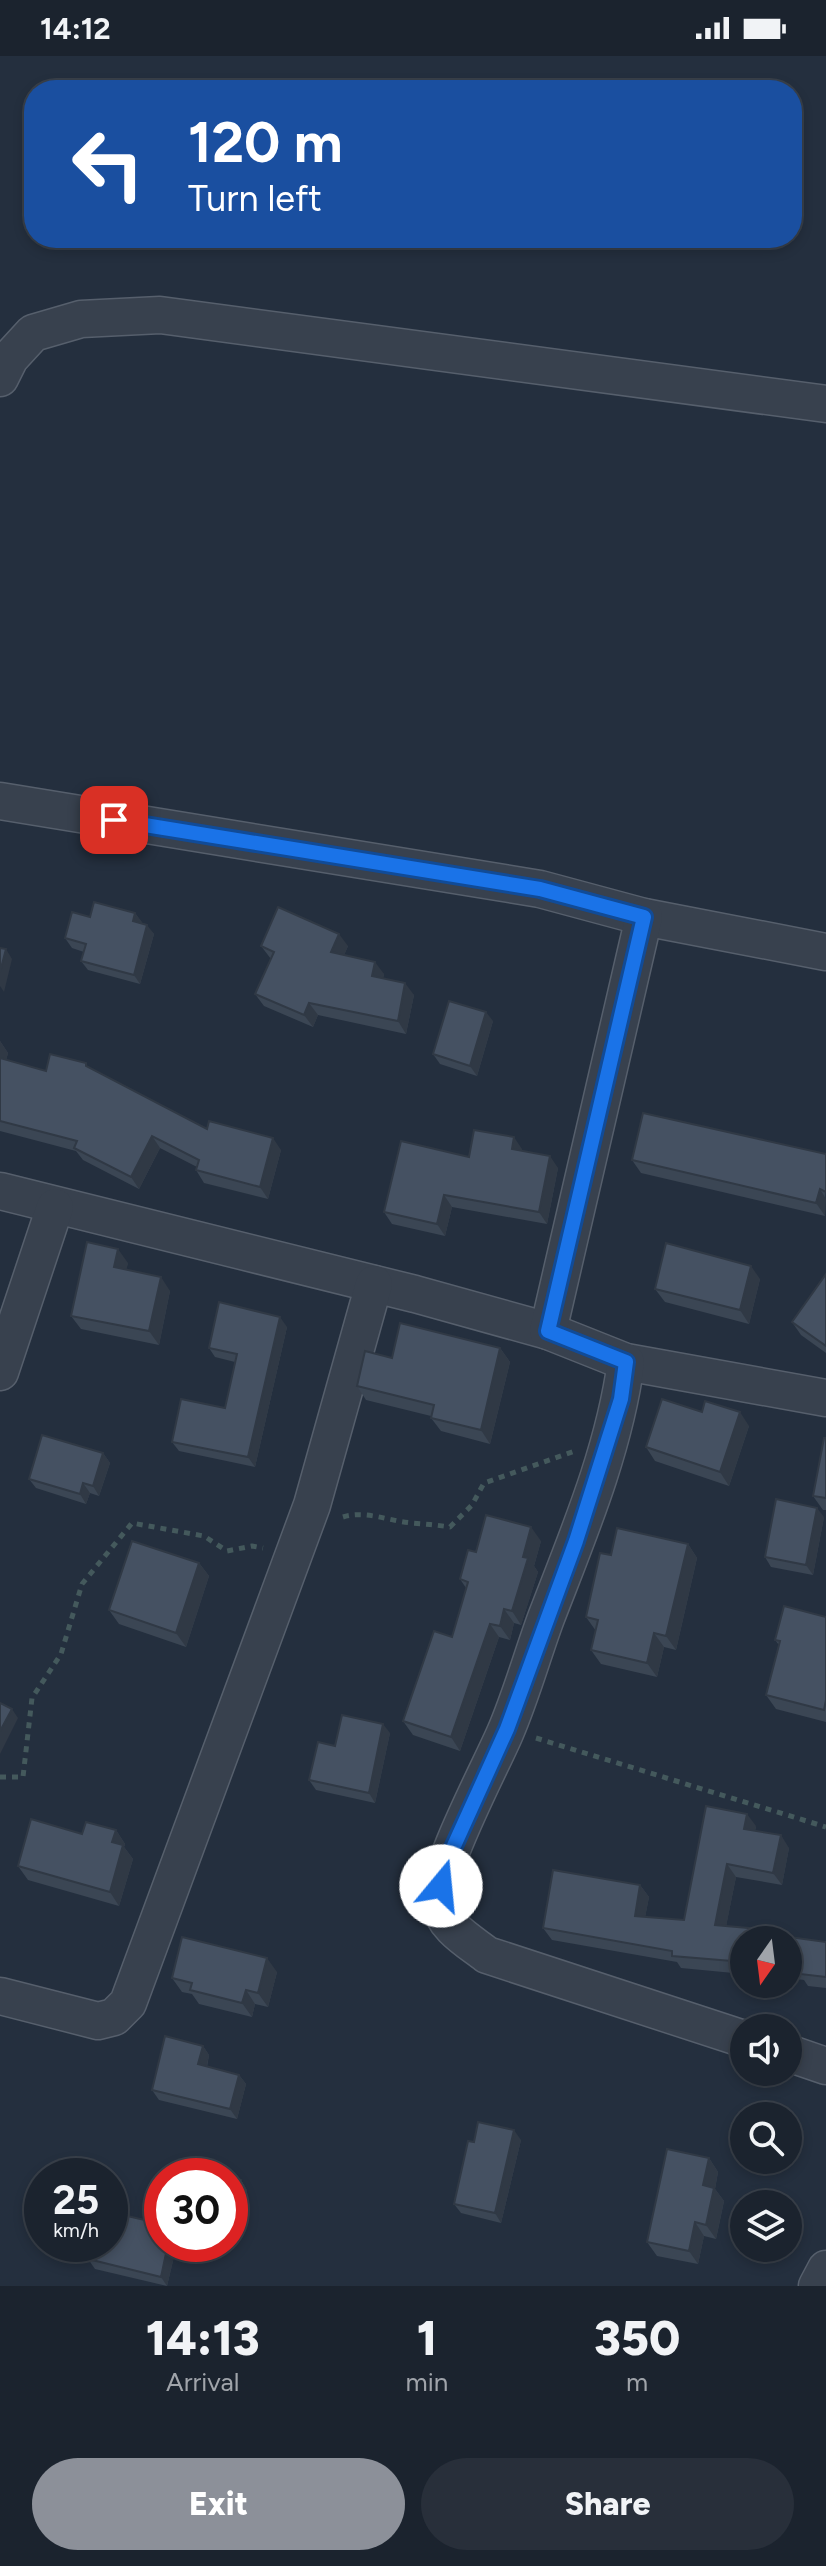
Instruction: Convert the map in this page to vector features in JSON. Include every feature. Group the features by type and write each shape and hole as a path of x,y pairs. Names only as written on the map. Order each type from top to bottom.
{"street":[{"path":"0,378 10,358 33,333 81,319 160,315 826,404"},
{"path":"0,801 540,889 644,917 826,952"},
{"path":"548,1331 644,917"},
{"path":"0,1191 374,1284 548,1331 626,1362 826,1398"},
{"path":"0,1372 55,1207"},
{"path":"0,1996 98,2021 114,2017 128,2003 312,1505 374,1284"},
{"path":"626,1362 621,1399 607,1449 507,1729 443,1870 439,1902 452,1928 487,1955 730,2034"},
{"path":"802,2058 826,2066"},
{"path":"817,2286 826,2269"}],"path":[{"path":"507,1729 826,1827"}],"building":[{"path":"94,902 135,913 133,921 147,925 134,975 81,961 86,944 65,938 72,912 90,917"},
{"path":"278,907 339,934 331,952 375,962 372,976 405,983 398,1021 309,1003 304,1015 255,994 274,952 261,946"},
{"path":"0,948 6,949 0,972"},
{"path":"449,1001 486,1012 470,1066 433,1054"},
{"path":"50,1054 86,1063 86,1066 207,1129 209,1121 273,1138 260,1187 196,1170 199,1160 152,1136 131,1177 74,1148 77,1141 0,1121 0,1058 46,1071"},
{"path":"643,1113 826,1154 826,1192 820,1189 816,1203 632,1160"},
{"path":"474,1130 514,1137 512,1149 550,1156 539,1212 444,1195 437,1224 384,1212 401,1141 469,1157"},
{"path":"87,1242 118,1249 114,1267 161,1277 149,1331 71,1316"},
{"path":"666,1243 751,1266 740,1310 655,1289"},
{"path":"826,1274 826,1346 792,1322"},
{"path":"219,1302 280,1317 248,1457 172,1442 181,1399 225,1408 237,1354 209,1348"},
{"path":"400,1323 500,1348 481,1430 431,1418 434,1405 357,1386 365,1351 392,1358"},
{"path":"662,1399 702,1412 705,1401 740,1412 720,1472 646,1447"},
{"path":"42,1435 103,1453 93,1486 83,1483 80,1494 29,1479"},
{"path":"826,1438 826,1498 813,1496"},
{"path":"776,1499 817,1508 806,1565 765,1557"},
{"path":"486,1515 531,1527 523,1557 528,1558 512,1611 504,1609 500,1626 490,1624 451,1737 403,1721 434,1631 452,1637 468,1582 460,1579 468,1550 476,1552"},
{"path":"617,1528 688,1544 666,1636 654,1633 647,1663 591,1650 598,1620 586,1617 600,1553 611,1555"},
{"path":"132,1541 199,1563 176,1633 109,1610"},
{"path":"784,1606 826,1617 824,1710 766,1695 780,1641 775,1640"},
{"path":"0,1703 12,1709 0,1731"},
{"path":"342,1715 383,1724 369,1793 309,1780 318,1742 335,1746"},
{"path":"706,1806 747,1814 744,1829 781,1835 773,1873 727,1864 715,1925 730,1926 730,1961 672,1956 672,1951 543,1928 553,1870 640,1885 635,1916 684,1920"},
{"path":"31,1819 82,1834 86,1822 116,1830 112,1842 123,1845 110,1892 18,1866"},
{"path":"182,1937 267,1958 258,1993 246,1990 242,2003 190,1990 192,1983 172,1978"},
{"path":"802,1939 826,1942 826,1977 802,1974"},
{"path":"165,2036 203,2046 198,2064 239,2075 230,2109 152,2090"},
{"path":"478,2122 514,2130 495,2213 454,2204 468,2141 474,2142"},
{"path":"667,2149 709,2158 703,2185 714,2188 706,2225 695,2222 689,2251 647,2242"},
{"path":"128,2216 144,2220 144,2262 164,2262 161,2277 100,2262 128,2262"}],"route":[{"path":"114,820 540,889 644,917 548,1331 626,1362 621,1399 576,1541 507,1729 443,1870 441,1886"}]}
